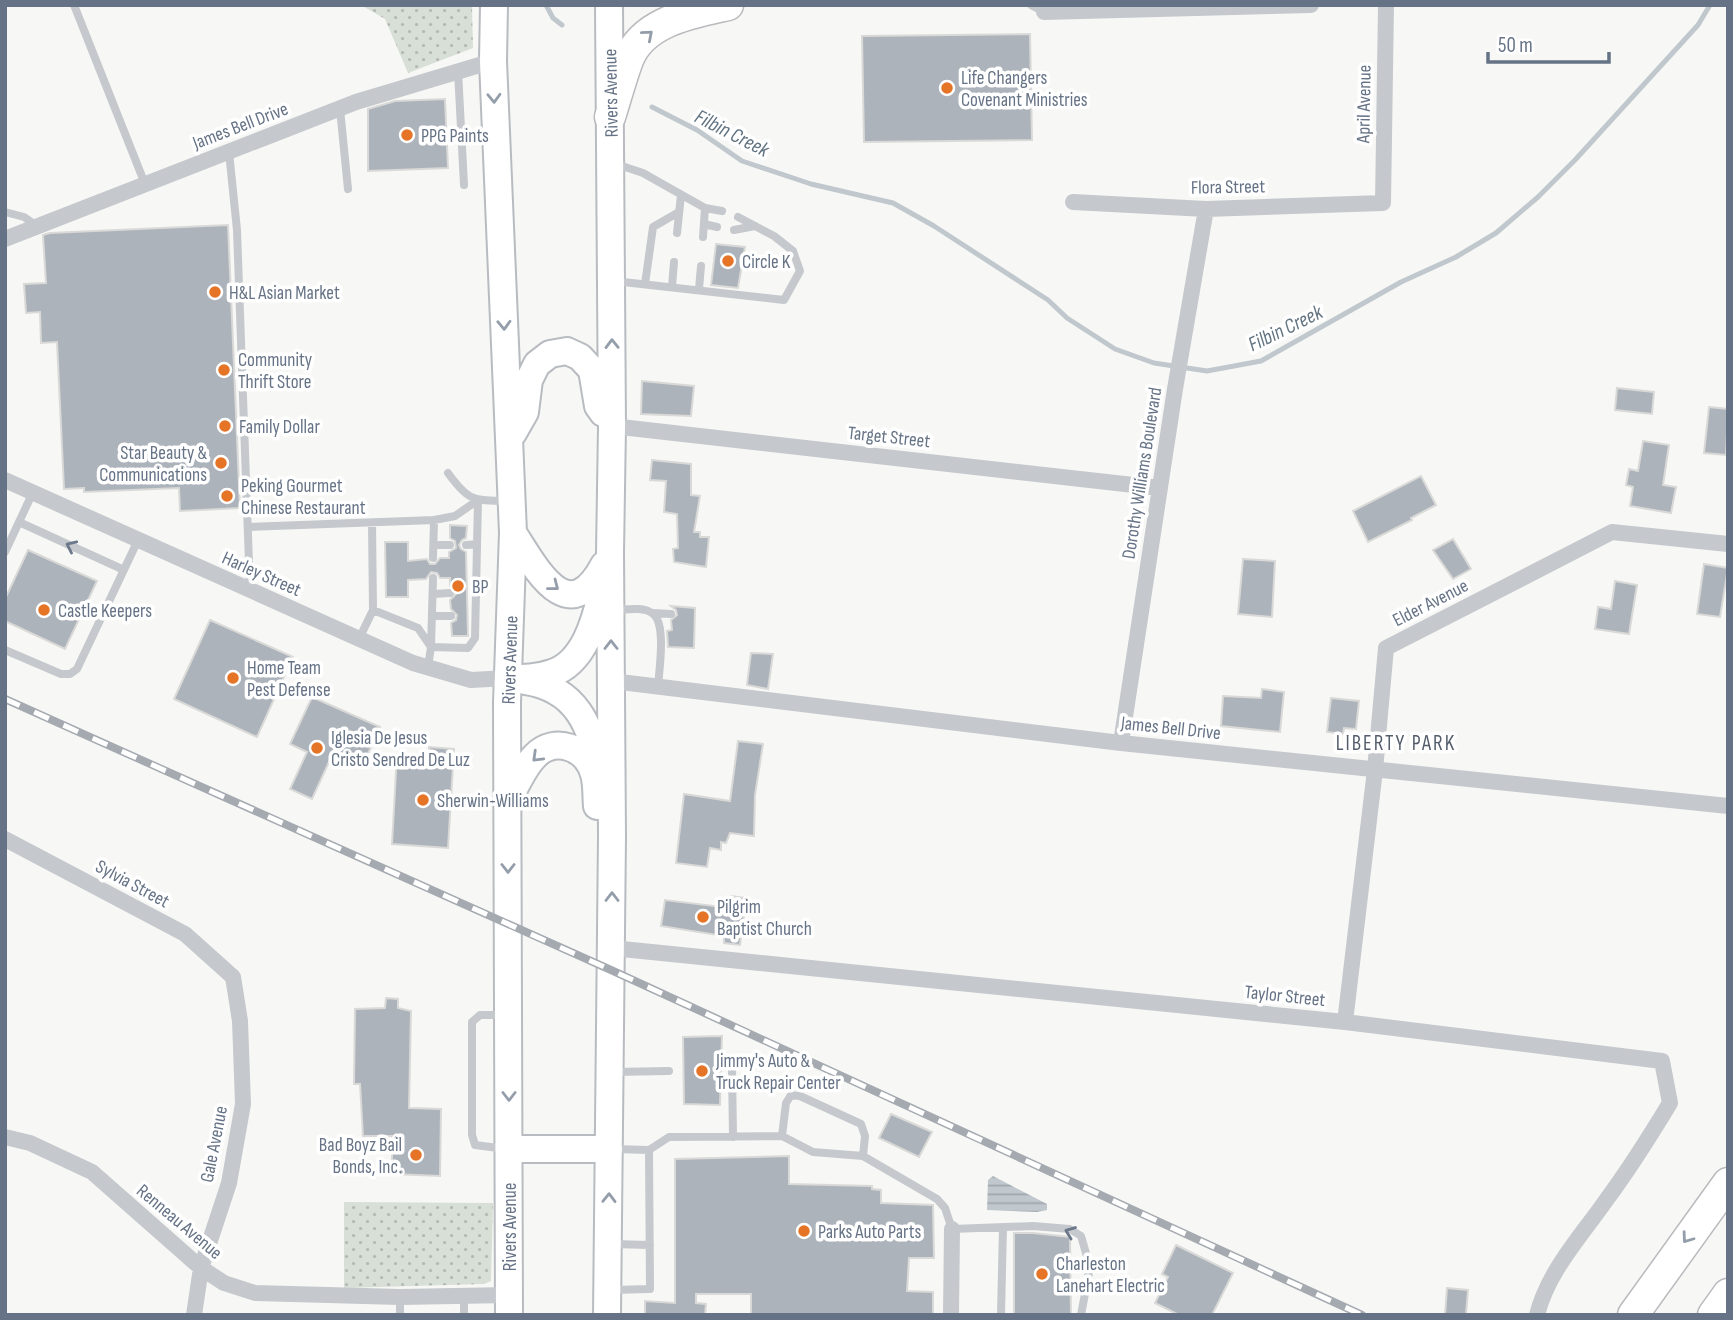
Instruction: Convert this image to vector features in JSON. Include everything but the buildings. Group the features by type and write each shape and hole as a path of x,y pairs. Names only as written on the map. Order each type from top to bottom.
{"highway":[{"path":"610,117 628,58 645,36 661,25 686,15 728,5"},
{"path":"1636,1310 1728,1183"},
{"path":"1713,1315 1728,1294"}],"main road":[{"name":"Rivers Avenue","path":"494,5 493,61 513,533 508,678 509,1305"},
{"name":"Rivers Avenue","path":"608,5 612,426 612,948 608,1302"},
{"path":"509,441 524,412 529,380 537,364 550,354 558,352 566,351 580,357 592,370 598,406 612,426"},
{"path":"513,533 540,574 551,586 564,594 578,593 594,584 610,553"},
{"path":"508,678 555,673 584,646 592,629 610,553"},
{"path":"508,678 540,683 557,691 572,703 587,725 601,775 612,792"},
{"path":"508,800 537,754 550,745 573,747 586,758 594,774 597,807 612,836"},
{"path":"509,1149 609,1149"}],"street":[{"path":"1038,9 1311,5"},
{"name":"April Avenue","path":"1383,203 1386,5"},
{"name":"James Bell Drive","path":"5,239 341,109 493,61"},
{"name":"Flora Street","path":"1073,202 1206,209 1383,203"},
{"name":"Dorothy Williams Boulevard","path":"1121,743 1175,389 1206,209"},
{"name":"Target Street","path":"612,426 1160,488"},
{"name":"Harley Street","path":"5,480 250,591 428,667 471,680 508,678"},
{"name":"Elder Avenue","path":"1345,1023 1375,770 1386,648 1612,532 1728,544"},
{"name":"James Bell Drive","path":"611,681 1121,743 1728,807"},
{"name":"Sylvia Street","path":"5,839 185,934 233,977"},
{"name":"Taylor Street","path":"612,948 1345,1023 1662,1061 1670,1103 1637,1157 1552,1277 1541,1300 1538,1315"},
{"name":"Gale Avenue","path":"194,1315 201,1268 229,1183 243,1104 240,1021 233,977"},
{"name":"Renneau Avenue","path":"5,1137 30,1143 92,1172 201,1268 224,1283 255,1293 464,1296 509,1305"},
{"path":"951,1315 953,1229"}],"lane":[{"path":"74,5 145,184"},
{"path":"458,71 464,185"},
{"path":"341,109 348,189"},
{"path":"229,152 237,230 250,591"},
{"path":"611,162 643,173 705,208 722,211"},
{"path":"677,233 681,195"},
{"path":"5,202 6,212 24,217 37,226"},
{"path":"703,237 705,208"},
{"path":"645,284 653,227 680,212"},
{"path":"611,281 784,300 800,271 793,251 738,216"},
{"path":"704,224 717,227"},
{"path":"734,230 755,226"},
{"path":"672,287 674,262"},
{"path":"699,289 701,266"},
{"path":"448,473 462,492 478,500 511,501"},
{"path":"5,552 33,492"},
{"path":"248,527 434,520 455,516 478,500"},
{"path":"431,647 468,648 475,638 471,593 476,572 478,500"},
{"path":"433,558 434,520"},
{"path":"19,522 124,570"},
{"path":"359,639 373,610 372,523"},
{"path":"5,650 61,674 70,674 77,668 138,540"},
{"path":"466,545 477,544"},
{"path":"434,545 450,545"},
{"path":"466,572 476,572"},
{"path":"428,667 433,578"},
{"path":"433,594 450,593"},
{"path":"611,610 642,609 671,614"},
{"path":"373,610 418,628 431,647"},
{"path":"653,613 659,621 661,631 658,687"},
{"path":"432,616 451,615"},
{"path":"509,1015 480,1015 472,1022 472,1135 475,1146 509,1149"},
{"path":"732,1068 733,1137"},
{"path":"610,1073 669,1070"},
{"path":"782,1136 786,1103 791,1095 800,1096 861,1124 865,1136 863,1156"},
{"path":"609,1149 649,1150 669,1137 782,1136 813,1152 863,1156 937,1199 945,1208 953,1229 1070,1229 1081,1237 1090,1267 1081,1315"},
{"path":"608,1302 650,1289 649,1150"},
{"path":"1001,1315 1003,1227"},
{"path":"608,1244 650,1245"},
{"path":"464,1296 464,1315"},
{"path":"400,1297 400,1315"}],"shaded area":[{"path":"361,5 472,5 473,48 408,73 385,19"},
{"path":"993,1176 1047,1204 1047,1210 987,1210 988,1180"},
{"path":"344,1202 493,1203 491,1281 484,1284 344,1288"}],"waterway":[{"name":"Filbin Creek","path":"546,5 553,18 562,25"},
{"name":"Filbin Creek","path":"652,107 697,130 742,161 811,184 893,203 934,226 1048,300 1067,318 1115,349 1154,363 1207,371 1261,361 1401,282 1456,257 1496,233 1575,160 1698,25 1710,5"}],"railway":[{"path":"5,699 611,970 1362,1315"}],"place":[{"name":"Life Changers Covenant Ministries","path":"947,88"},
{"name":"PPG Paints","path":"407,135"},
{"name":"Circle K","path":"728,261"},
{"name":"H&L Asian Market","path":"215,292"},
{"name":"Community Thrift Store","path":"224,370"},
{"name":"Family Dollar","path":"225,426"},
{"name":"Star Beauty & Communications","path":"221,463"},
{"name":"Peking Gourmet Chinese Restaurant","path":"227,496"},
{"name":"BP","path":"458,586"},
{"name":"Castle Keepers","path":"44,610"},
{"name":"Home Team Pest Defense","path":"233,678"},
{"name":"Iglesia De Jesus Cristo Sendred De Luz","path":"317,748"},
{"name":"Sherwin-Williams","path":"423,800"},
{"name":"Pilgrim Baptist Church","path":"703,917"},
{"name":"Jimmy's Auto & Truck Repair Center","path":"702,1071"},
{"name":"Bad Boyz Bail Bonds, Inc.","path":"416,1155"},
{"name":"Parks Auto Parts","path":"804,1231"},
{"name":"Charleston Lanehart Electric","path":"1042,1274"}],"district":[{"name":"LIBERTY PARK","path":"1396,743"}]}
